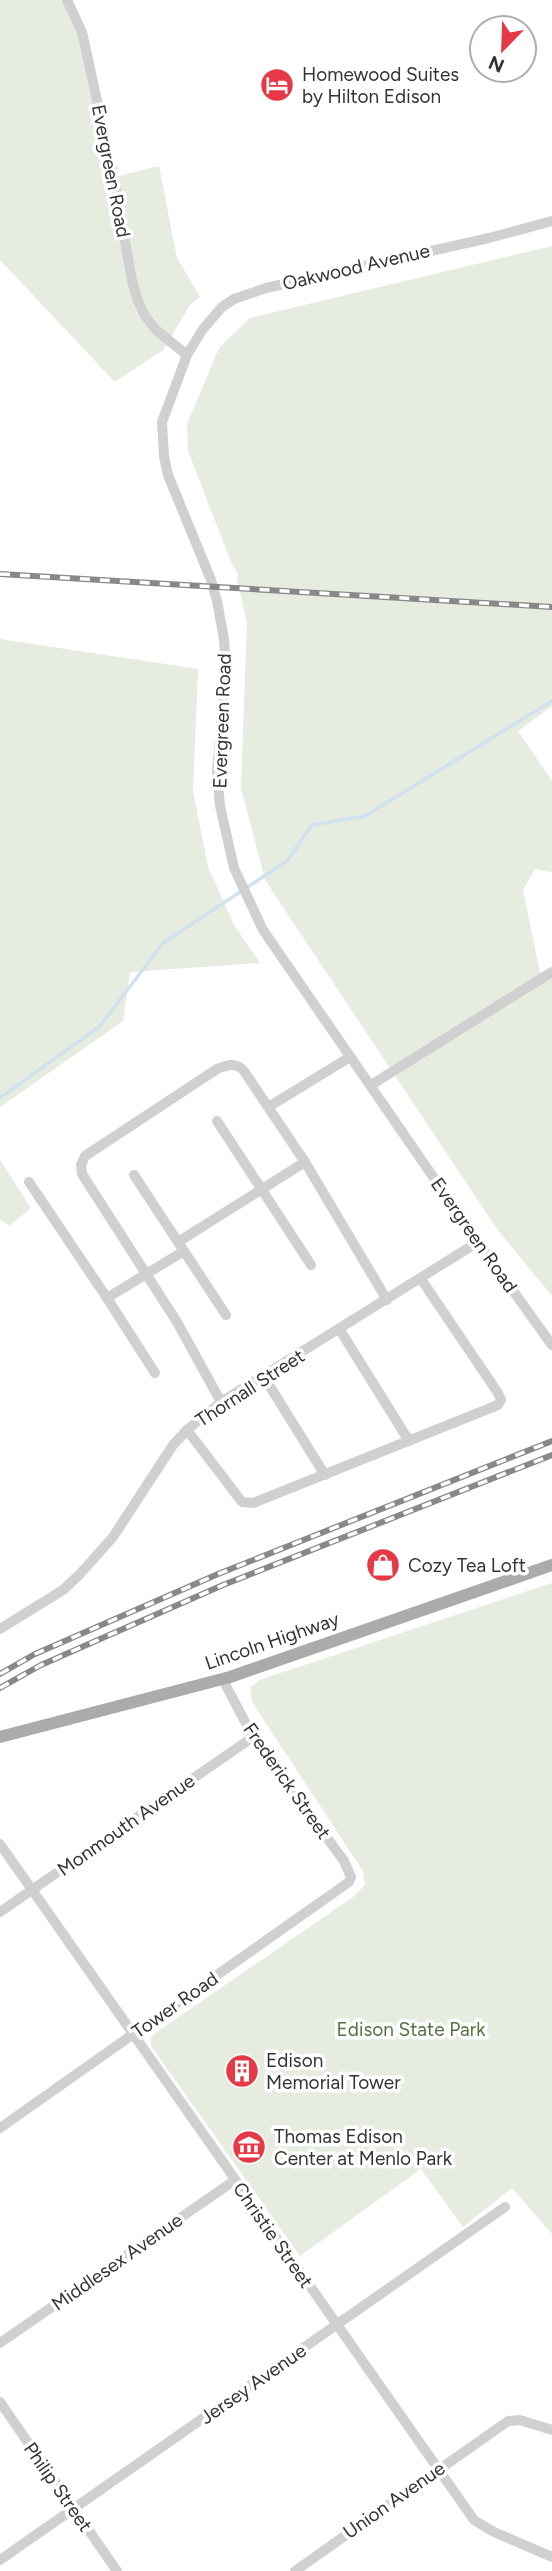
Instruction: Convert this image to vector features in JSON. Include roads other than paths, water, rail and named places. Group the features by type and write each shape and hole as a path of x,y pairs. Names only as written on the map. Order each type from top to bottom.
{"main road":[{"name":"Lincoln Highway","path":"0,1737 223,1679 552,1565"}],"street":[{"name":"Evergreen Road","path":"67,0 82,33 138,301 156,330 187,355 162,422 163,456 168,475 211,580 222,626 226,671 217,771 220,806 234,868 263,930 552,1345"},
{"name":"Oakwood Avenue","path":"187,355 203,329 222,307 248,293 552,221"},
{"path":"371,1085 552,972"},
{"path":"270,1106 350,1057"},
{"path":"221,1402 177,1322 82,1174 81,1165 85,1156 218,1069 229,1065 239,1066 270,1106 387,1300"},
{"path":"217,1122 311,1265"},
{"path":"107,1298 146,1274 181,1246 305,1162"},
{"path":"134,1175 226,1315"},
{"path":"29,1182 155,1373"},
{"name":"Thornall Street","path":"0,1629 63,1590 80,1574 113,1537 167,1453 187,1430 221,1402 478,1242"},
{"path":"187,1430 230,1489 242,1502 253,1503 498,1405 501,1400 421,1279"},
{"path":"340,1330 409,1441"},
{"path":"264,1377 325,1475"},
{"name":"Frederick Street","path":"223,1679 253,1737 344,1861 351,1877 349,1882"},
{"name":"Monmouth Avenue","path":"0,1912 253,1737"},
{"name":"Christie Street","path":"0,1844 234,2180 479,2524 552,2557"},
{"name":"Tower Road","path":"0,2128 349,1882"},
{"name":"Middlesex Avenue","path":"0,2343 234,2180"},
{"name":"Jersey Avenue","path":"0,2560 505,2207"},
{"name":"Philip Street","path":"0,2402 117,2571"},
{"name":"Union Avenue","path":"295,2571 508,2420 520,2420 552,2430"}],"waterway":[{"path":"0,1098 100,1026 163,943 287,861 312,825 365,816 552,701"}],"railway":[{"path":"0,574 552,607"},
{"path":"0,1674 35,1654 218,1574 552,1441"},
{"path":"0,1688 41,1665 223,1585 552,1455"}],"place":[{"name":"Homewood Suites by Hilton Edison","path":"277,85"},
{"name":"Cozy Tea Loft","path":"383,1565"},
{"name":"Edison Memorial Tower","path":"242,2071"},
{"name":"Thomas Edison Center at Menlo Park","path":"249,2147"}],"park label":[{"name":"Edison State Park","path":"411,2029"}]}
